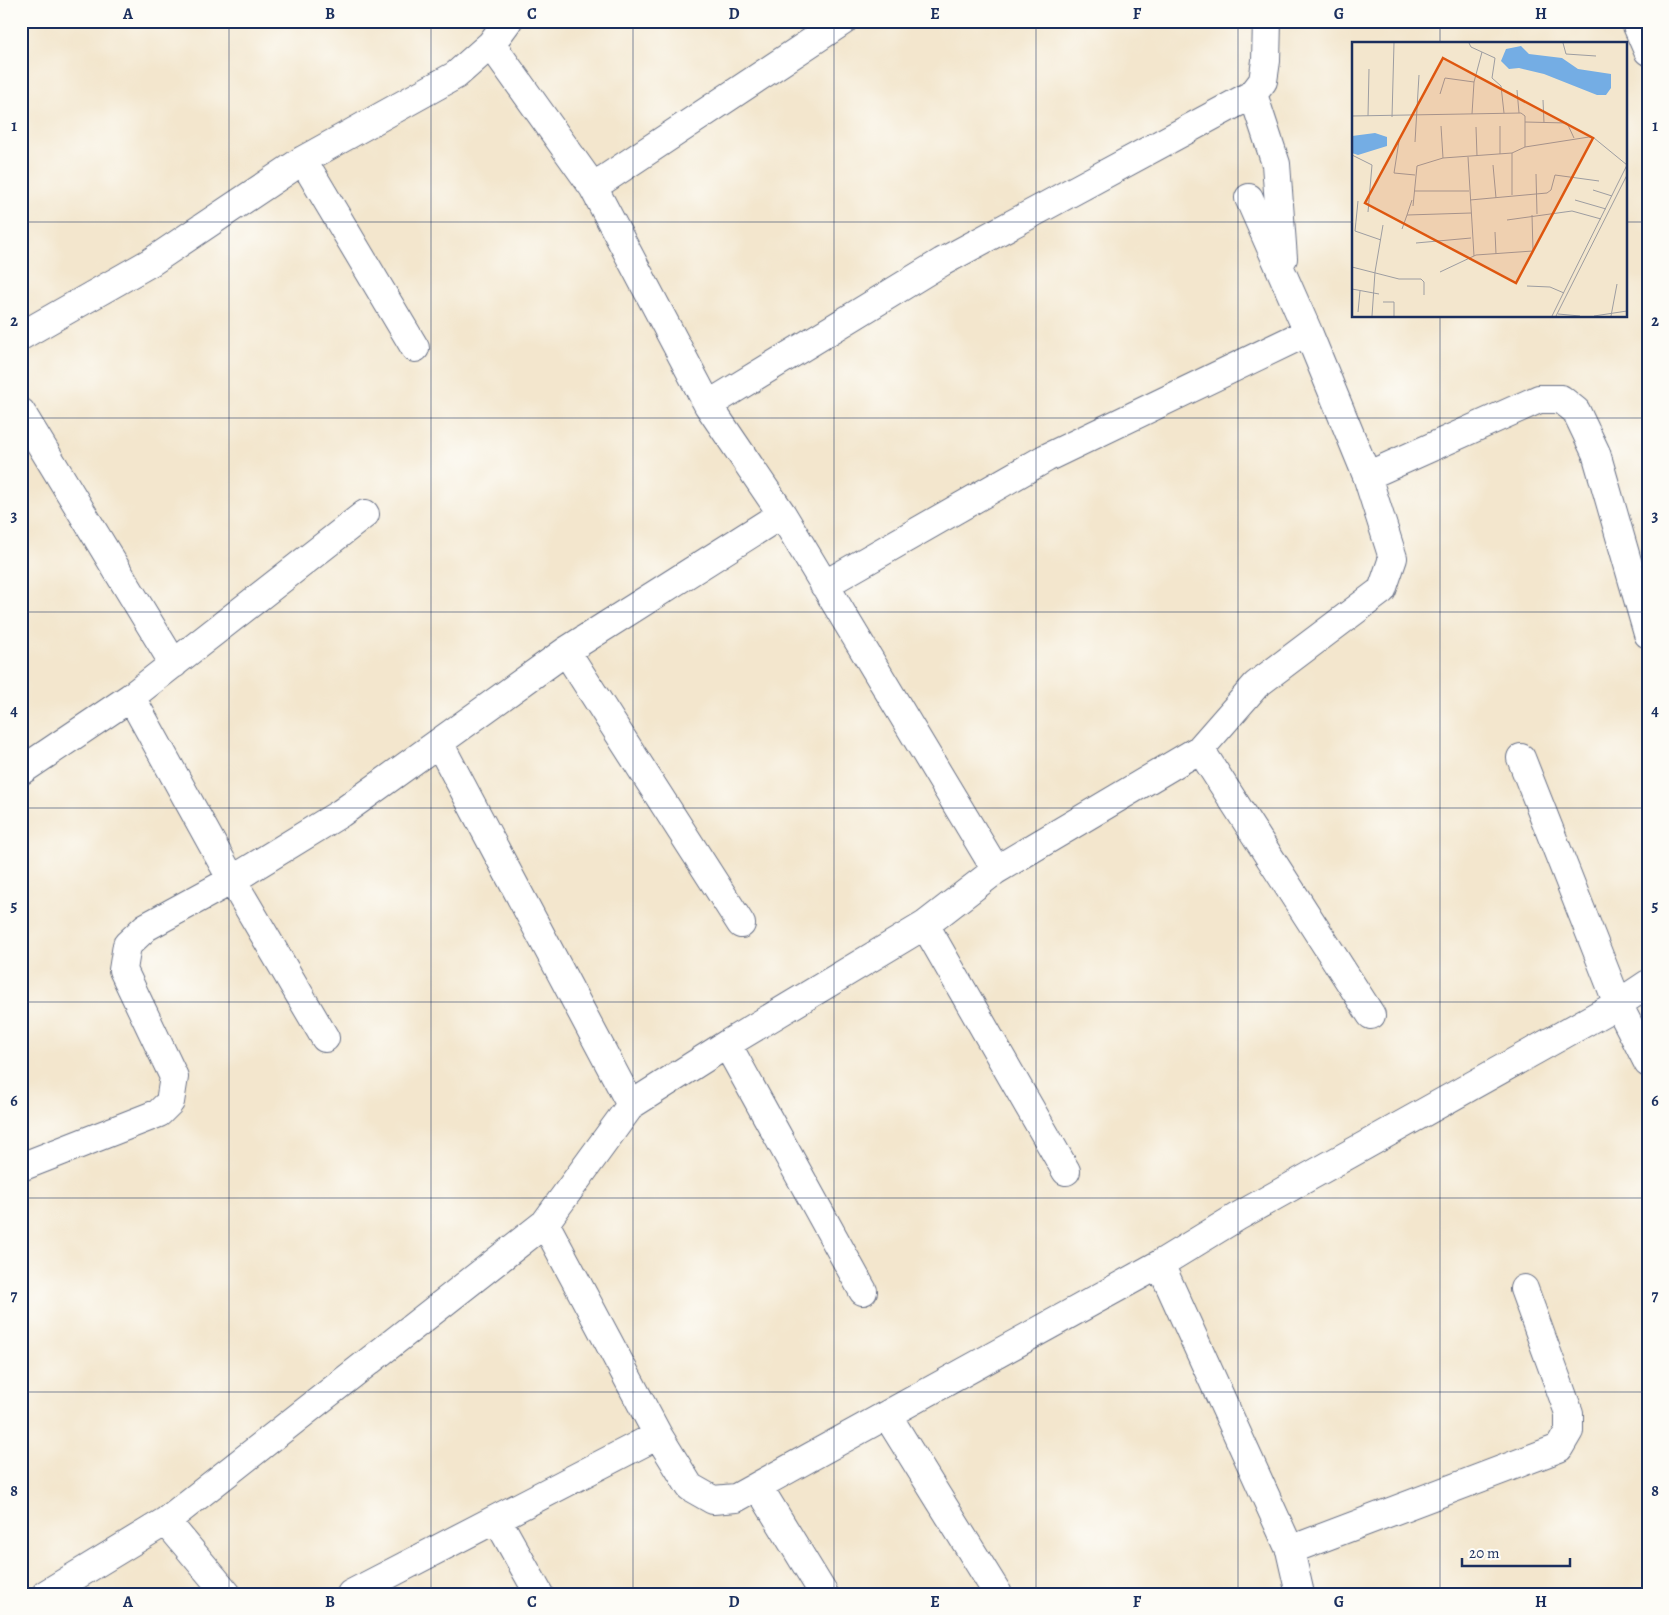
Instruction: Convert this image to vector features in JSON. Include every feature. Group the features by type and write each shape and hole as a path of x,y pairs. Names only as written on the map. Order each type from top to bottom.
{"street":[{"path":"21,336 151,262 304,160 456,75 491,44 508,21"},
{"path":"593,187 843,21"},
{"path":"708,406 942,262 1253,94 1263,81 1266,61 1267,21"},
{"path":"1635,21 1648,51"},
{"path":"491,44 593,187 708,406 782,514 996,870"},
{"path":"1253,94 1276,164 1285,280"},
{"path":"304,160 415,348"},
{"path":"46,1594 166,1521 545,1223 631,1105 727,1044 925,925 996,870 1200,748 1256,685 1382,590 1393,558 1367,476 1308,332 1249,198"},
{"path":"824,586 1046,458 1308,332"},
{"path":"1367,476 1539,399 1561,399 1576,411 1596,453 1648,634"},
{"path":"21,412 174,664"},
{"path":"21,771 131,697 365,514"},
{"path":"21,1167 159,1114 170,1102 174,1077 123,970 127,945 146,927 232,880 342,812 566,651 782,514"},
{"path":"566,651 741,924"},
{"path":"131,697 232,880 324,1038"},
{"path":"439,743 631,1105"},
{"path":"1200,748 1371,1015"},
{"path":"1521,758 1618,1004 1648,1064"},
{"path":"925,925 1066,1171"},
{"path":"545,1223 658,1435 690,1487 713,1500 736,1498 1160,1264 1237,1217 1618,1004 1648,984"},
{"path":"727,1044 863,1291"},
{"path":"1160,1264 1290,1550 1300,1594"},
{"path":"1290,1550 1559,1448 1569,1431 1569,1413 1524,1289"},
{"path":"887,1415 998,1594"},
{"path":"351,1594 658,1435"},
{"path":"758,1486 824,1594"},
{"path":"496,1519 538,1594"},
{"path":"166,1521 227,1594"}]}
